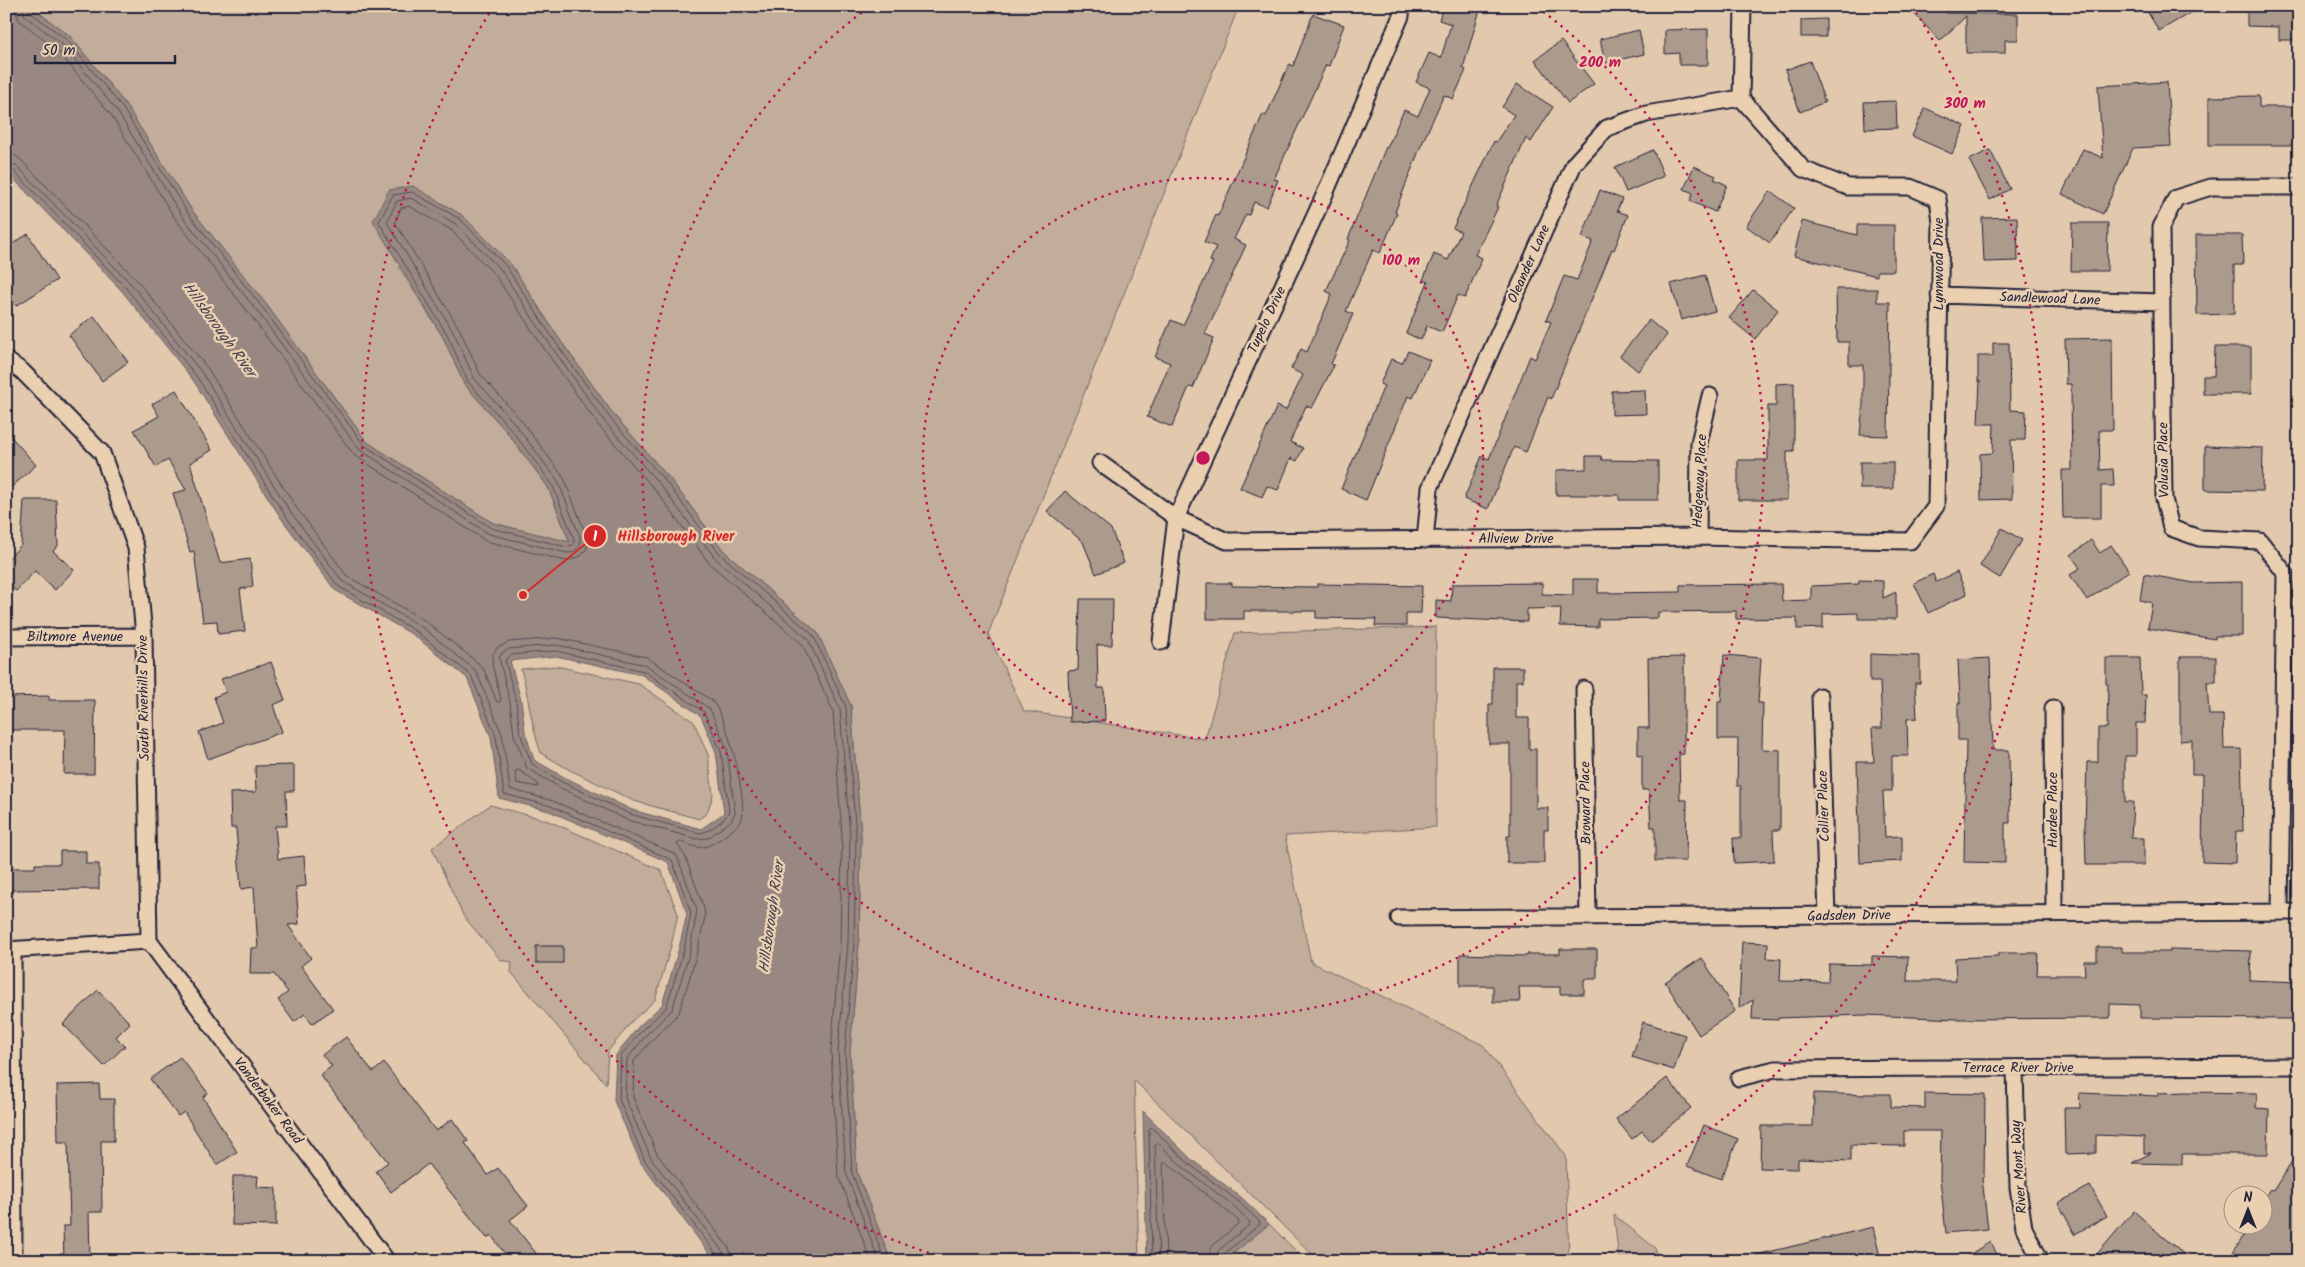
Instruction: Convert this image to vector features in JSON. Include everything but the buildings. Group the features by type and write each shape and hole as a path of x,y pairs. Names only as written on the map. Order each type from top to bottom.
{"street":[{"name":"Tupelo Drive","path":"1161,642 1176,518 1324,196 1401,16 1402,6"},
{"path":"1741,98 1744,6"},
{"name":"Lynnwood Drive","path":"1741,98 1803,169 1848,187 1910,187 1938,199 1941,223 1936,506"},
{"name":"Oleander Lane","path":"1425,540 1430,488 1574,164 1607,128 1646,114 1741,98"},
{"name":"Volusia Place","path":"2280,912 2284,573 2260,541 2198,538 2171,528 2164,499 2161,227 2176,198 2211,187 2299,187"},
{"name":"Sandlewood Lane","path":"1939,295 2162,302"},
{"name":"South Riverhills Drive","path":"6,360 22,371 102,453 136,548 144,636 149,941"},
{"name":"Hedgeway Place","path":"1698,537 1699,443 1710,396"},
{"name":"Allview Drive","path":"1100,464 1176,518 1227,541 1698,537 1910,541 1936,506"},
{"name":"Biltmore Avenue","path":"6,637 144,636"},
{"name":"Broward Place","path":"1584,689 1588,916"},
{"name":"Collier Place","path":"1820,696 1827,916"},
{"name":"Hardee Place","path":"2053,708 2054,913"},
{"name":"Gadsden Drive","path":"1399,918 2299,912"},
{"path":"14,1261 10,950 149,941"},
{"name":"Vanderbaker Road","path":"149,941 387,1261"},
{"name":"Terrace River Drive","path":"1739,1078 1775,1069 2299,1066"},
{"name":"River Mont Way","path":"2015,1068 2018,1188 2024,1228 2042,1261"}],"shaded area":[{"path":"30,6 1228,6 1237,11 988,634 1024,711 1205,739 1235,633 1436,627 1436,827 1285,836 1311,962 1483,1045 1566,1156 1569,1261 1319,1261 1134,1080 1139,1261 891,1261 857,1173 850,1051 859,944 861,836 851,706 817,632 724,551 671,480 614,415 560,340 510,263 399,267 444,339 464,384 506,431 548,487 570,543 493,523 367,442 266,304 191,209 126,105 70,36"},
{"path":"556,666 639,684 694,722 708,755 713,795 707,813 699,819 634,801 568,769 541,753 521,669"},
{"path":"490,805 546,820 661,870 678,914 671,946 655,1000 633,1020 608,1051 606,1084 511,972 512,962 501,960 464,917 432,848"},
{"path":"1614,1215 1655,1248 1658,1261 1619,1261"},
{"path":"1269,1224 1306,1261 1224,1261"}],"water":[{"path":"6,6 30,6 70,36 126,105 191,209 266,304 367,442 493,523 570,542 548,487 506,431 464,384 444,339 373,221 389,190 413,186 462,215 510,263 560,340 614,415 671,480 724,551 817,632 851,706 861,836 859,944 850,1051 857,1173 891,1261 715,1261 641,1163 614,1101 616,1055 639,1026 662,1005 687,914 668,862 549,811 499,798 491,737 467,678 415,636 335,590 281,518 193,380 122,291 6,171","holes":["556,656 642,675 701,716 716,752 724,813 701,829 632,810 564,777 534,760 525,732 521,700 510,661"]},
{"path":"1143,1111 1192,1160 1241,1197 1269,1224 1224,1261 1147,1261"}],"place":[{"name":"Hillsborough River","path":"523,595"}]}
